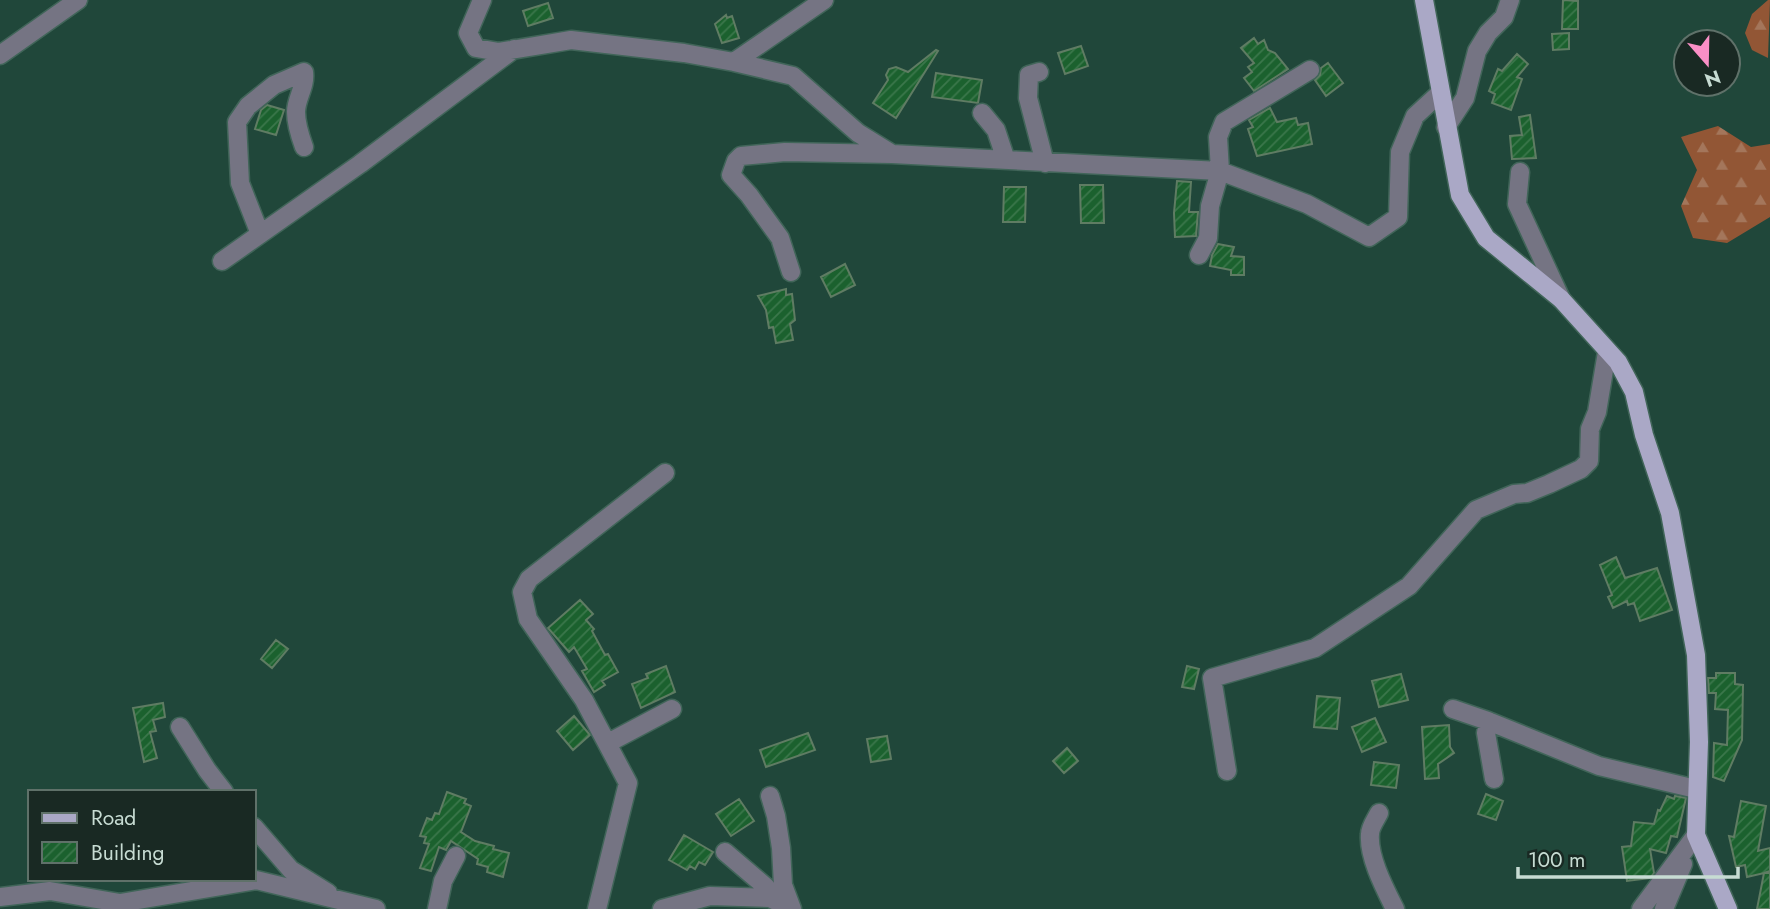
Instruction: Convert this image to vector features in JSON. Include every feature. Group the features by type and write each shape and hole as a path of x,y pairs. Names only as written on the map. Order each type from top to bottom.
{"main road":[{"path":"1424,0 1460,195 1472,218 1486,238 1561,299 1618,362 1634,392 1644,435 1670,513 1696,655 1699,741 1696,835 1728,909"}],"street":[{"path":"0,55 78,0"},
{"path":"482,0 468,33 476,48 499,52 570,40 626,45 734,62 793,76 858,133 892,154"},
{"path":"734,62 824,0"},
{"path":"1446,127 1465,98 1477,51 1488,33 1504,17 1510,0"},
{"path":"222,261 360,164 514,49"},
{"path":"1199,255 1208,238 1210,206 1220,171 1218,137 1224,122 1310,70"},
{"path":"260,234 240,183 237,122 248,106 274,85 304,72 305,82 296,111 298,132 304,147"},
{"path":"1039,72 1029,75 1028,99 1045,163"},
{"path":"792,272 780,238 749,195 730,175 741,156 785,152 892,154 1220,171 1307,204 1369,237 1398,217 1400,152 1415,116 1440,93"},
{"path":"982,113 996,130 1006,160"},
{"path":"1520,172 1517,204 1561,299"},
{"path":"1227,771 1212,678 1315,648 1409,586 1476,510 1514,494 1527,493 1581,469 1589,461 1590,429 1597,412 1608,352"},
{"path":"597,909 628,782 584,700 528,619 523,592 529,579 664,472"},
{"path":"608,743 672,709"},
{"path":"1453,709 1599,766 1696,789"},
{"path":"1488,721 1486,733 1494,779"},
{"path":"180,727 206,771 222,790"},
{"path":"770,796 781,848 783,885 792,909"},
{"path":"1379,813 1370,832 1371,840 1378,874 1395,909"},
{"path":"256,829 291,870 342,903"},
{"path":"1641,909 1696,835"},
{"path":"1664,909 1696,835"},
{"path":"726,852 766,887 770,898"},
{"path":"437,909 443,881 456,856"},
{"path":"256,880 342,903 376,909"},
{"path":"0,897 50,891 120,902 250,881"},
{"path":"662,909 710,896 770,898 792,909"}],"green space":[{"path":"1768,0 1768,58 1752,50 1745,33 1752,14"},
{"path":"1718,126 1751,147 1770,144 1770,217 1727,243 1693,238 1681,206 1697,170 1681,137"}],"building":[{"path":"1563,0 1578,1 1578,29 1562,29"},
{"path":"548,3 553,18 528,26 523,11"},
{"path":"726,15 727,18 732,16 739,38 722,43 715,24"},
{"path":"1569,33 1569,49 1553,50 1552,34"},
{"path":"1254,38 1258,44 1264,40 1268,50 1275,53 1288,69 1254,91 1244,78 1252,72 1248,67 1254,63 1241,48"},
{"path":"1081,46 1088,66 1065,74 1058,53"},
{"path":"938,51 896,118 873,103 888,80 886,75 889,69 896,67 908,72"},
{"path":"1517,54 1528,64 1517,77 1522,79 1511,110 1492,103 1495,94 1489,91 1498,69 1502,71"},
{"path":"1328,63 1343,83 1326,96 1315,80 1320,75 1321,68"},
{"path":"936,73 982,80 978,103 932,97"},
{"path":"267,105 284,110 276,135 255,129 261,110"},
{"path":"1270,108 1277,122 1296,118 1298,125 1308,123 1312,144 1257,156 1248,129 1253,127 1249,120"},
{"path":"1530,115 1536,158 1512,159 1510,136 1522,135 1519,117"},
{"path":"1177,181 1191,182 1189,212 1198,212 1196,236 1175,237"},
{"path":"1080,185 1103,185 1104,223 1081,223"},
{"path":"1004,187 1026,187 1025,222 1003,222"},
{"path":"1218,244 1234,247 1231,256 1244,257 1244,275 1231,275 1231,270 1210,266"},
{"path":"845,264 855,285 831,297 821,277"},
{"path":"786,289 786,295 792,294 795,320 790,324 793,340 776,343 773,327 769,328 766,310 758,296"},
{"path":"1616,557 1625,578 1657,568 1672,610 1640,621 1634,603 1628,605 1627,601 1613,608 1608,597 1612,595 1600,565"},
{"path":"580,600 593,614 586,620 594,629 592,631 605,655 608,654 618,672 602,681 605,685 594,692 582,671 587,669 574,647 569,652 548,628"},
{"path":"276,640 288,649 272,668 261,659"},
{"path":"666,666 675,692 641,708 632,684 648,678 646,674"},
{"path":"1187,666 1199,669 1194,689 1182,687"},
{"path":"1716,673 1735,673 1735,684 1743,685 1742,740 1724,781 1713,777 1714,743 1727,745 1728,710 1715,709 1716,693 1709,693 1708,678 1716,678"},
{"path":"1401,674 1408,700 1379,707 1372,681"},
{"path":"1317,696 1340,698 1337,729 1314,727"},
{"path":"163,703 165,717 153,720 156,731 150,732 157,758 144,762 133,708"},
{"path":"574,716 590,735 573,750 557,731"},
{"path":"1375,718 1386,742 1362,752 1352,727"},
{"path":"1449,725 1450,747 1454,753 1438,764 1439,778 1425,779 1422,727"},
{"path":"808,733 815,750 766,767 760,750"},
{"path":"887,736 891,759 871,762 867,739"},
{"path":"1067,748 1078,761 1064,773 1053,761"},
{"path":"1374,762 1399,765 1396,788 1371,785"},
{"path":"447,792 466,799 464,803 471,806 461,832 475,841 494,846 493,849 509,853 503,877 487,872 488,867 477,864 478,859 451,841 446,850 439,847 431,871 420,868 429,844 424,843 426,837 420,836 427,818 432,820 435,813 439,814"},
{"path":"1486,794 1503,801 1496,820 1478,814"},
{"path":"1667,796 1674,799 1675,796 1686,798 1677,837 1671,836 1666,853 1650,849 1654,873 1650,878 1627,881 1622,847 1631,846 1634,822 1654,824 1658,810 1660,811"},
{"path":"739,799 754,821 731,836 716,814"},
{"path":"1741,801 1766,806 1758,851 1770,848 1770,871 1747,877 1745,865 1736,867 1729,836 1734,837"},
{"path":"684,835 713,852 705,865 699,862 695,869 690,866 687,870 669,860"},
{"path":"1764,873 1770,873 1770,909 1757,909"}]}
